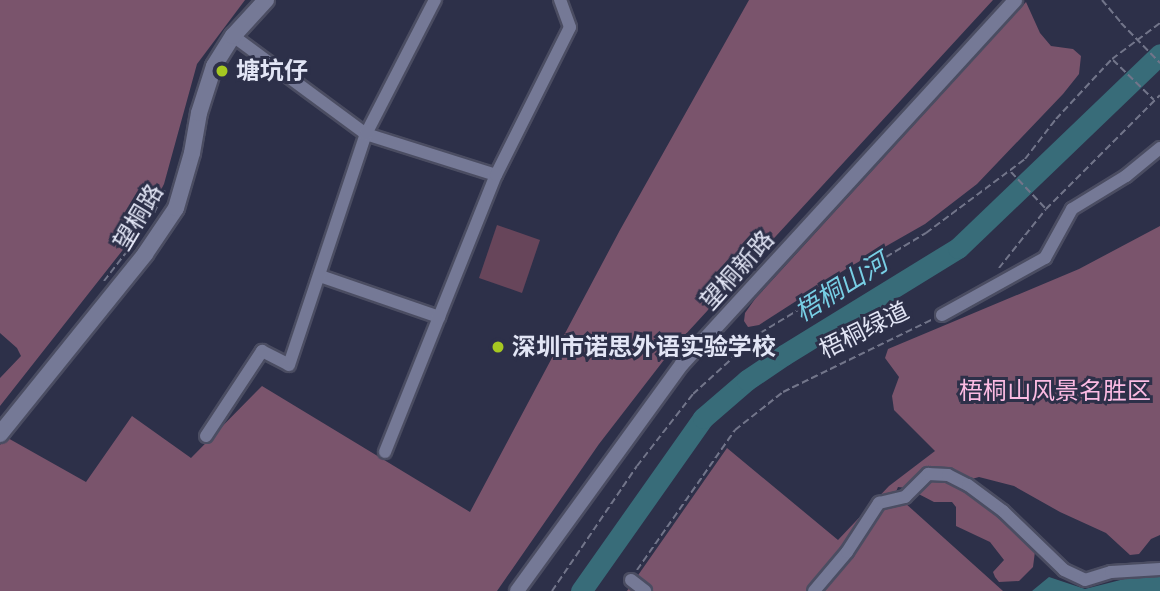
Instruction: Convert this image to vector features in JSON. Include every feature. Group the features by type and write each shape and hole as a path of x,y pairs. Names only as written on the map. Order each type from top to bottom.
{"main road":[{"name":"望桐路","path":"0,433 145,254 176,208 192,153 199,113 214,66 233,36 266,0"}],"street":[{"path":"206,436 262,351 289,365 366,134 435,0"},
{"path":"386,452 496,174 570,27 560,0"},
{"name":"望桐新路","path":"517,591 682,364 1015,0"},
{"path":"233,36 366,134 496,174"},
{"name":"梧桐绿道","path":"942,315 1045,258 1072,209 1126,176 1160,148"},
{"path":"320,276 439,317"},
{"path":"814,591 847,552 879,503 905,497 928,474 948,475 968,485 1003,511 1064,570 1085,580 1111,572 1160,569"},
{"path":"631,580 645,591"}],"path":[{"path":"1102,0 1160,63"},
{"path":"552,591 637,467 693,394 760,333 926,233 1026,159 1056,119 1112,59 1160,23"},
{"path":"1112,59 1154,101"},
{"path":"999,269 1046,209 1160,95"},
{"path":"1010,171 1046,209"},
{"path":"150,222 166,189"},
{"path":"99,288 137,239"},
{"name":"梧桐绿道","path":"631,580 735,430 783,392 942,315"}],"shaded area":[{"path":"497,225 540,240 522,293 479,278"},
{"path":"1144,574 1160,575 1160,591 1032,591 1049,577 1085,589"}],"green space":[{"path":"0,0 245,0 197,64 164,184 144,223 0,406 0,378 21,356 17,348 0,333"},
{"path":"749,0 993,0 674,347 599,444 497,591 0,591 0,445 6,437 86,482 132,416 191,458 262,386 470,512 620,230"},
{"path":"1026,2 1040,33 1051,46 1073,49 1081,56 1079,74 1063,94 977,184 925,224 846,269 759,325 748,327 744,321 745,313 755,299"},
{"name":"梧桐山风景名胜区","path":"1160,226 1160,535 1151,539 1139,554 1130,555 1106,533 1060,512 1014,486 979,477 968,480 993,506 996,515 1002,520 1020,519 1037,536 1033,567 1019,581 999,582 993,572 1004,560 990,542 956,526 956,507 952,502 934,502 907,488 898,487 895,494 1003,591 627,591 727,448 838,540 889,486 935,451 894,410 892,396 899,377 885,358 888,349 1079,269"}],"waterway":[{"name":"梧桐山河","path":"581,591 703,418 747,380 784,355 958,248 1160,54"}],"place":[{"name":"塘坑仔","path":"222,71"},
{"name":"深圳市诺思外语实验学校","path":"498,347"}]}
